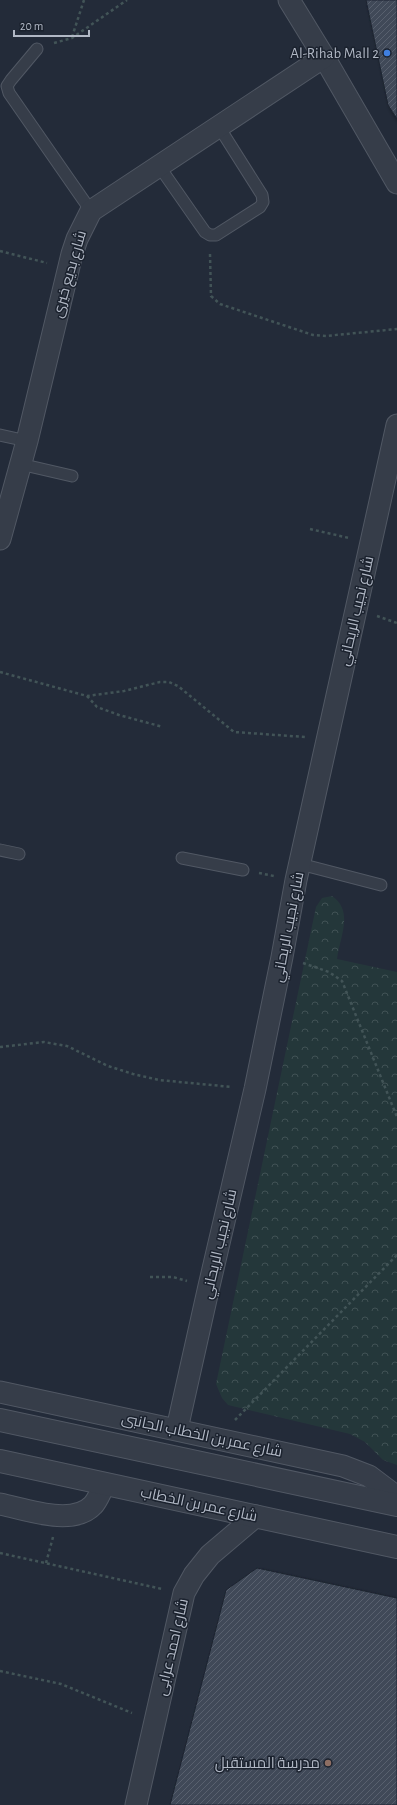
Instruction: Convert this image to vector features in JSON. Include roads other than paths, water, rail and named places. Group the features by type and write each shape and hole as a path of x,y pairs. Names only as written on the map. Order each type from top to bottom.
{"street":[{"path":"289,0 324,57 397,184"},
{"name":"شارع بديع خيرى","path":"0,539 27,441 76,239 91,211 324,57"},
{"name":"شارع نجيب الريحاني","path":"177,1429 255,1089 298,872 396,436"},
{"name":"شارع عمر بن الخطاب الجانبى","path":"0,1392 343,1466 369,1476 397,1497"},
{"path":"0,1420 397,1505"},
{"name":"شارع عمر بن الخطاب","path":"0,1461 397,1547"},
{"path":"0,1504 71,1516 83,1513 93,1505 105,1484"},
{"name":"شارع احمد عرابى","path":"136,1805 184,1593 194,1575 210,1555 256,1516"}],"lane":[{"path":"37,49 11,80 8,86 9,93 91,211"},
{"path":"159,166 205,232 210,235 216,235 260,207 263,202 262,195 219,127"},
{"path":"0,436 27,441"},
{"path":"20,464 72,476"},
{"path":"0,850 19,854"},
{"path":"182,858 243,870"},
{"path":"298,872 381,885"}],"place":[{"name":"Al-Rihab Mall 2","path":"387,53"},
{"name":"مدرسة المستقبل","path":"328,1763"}]}
